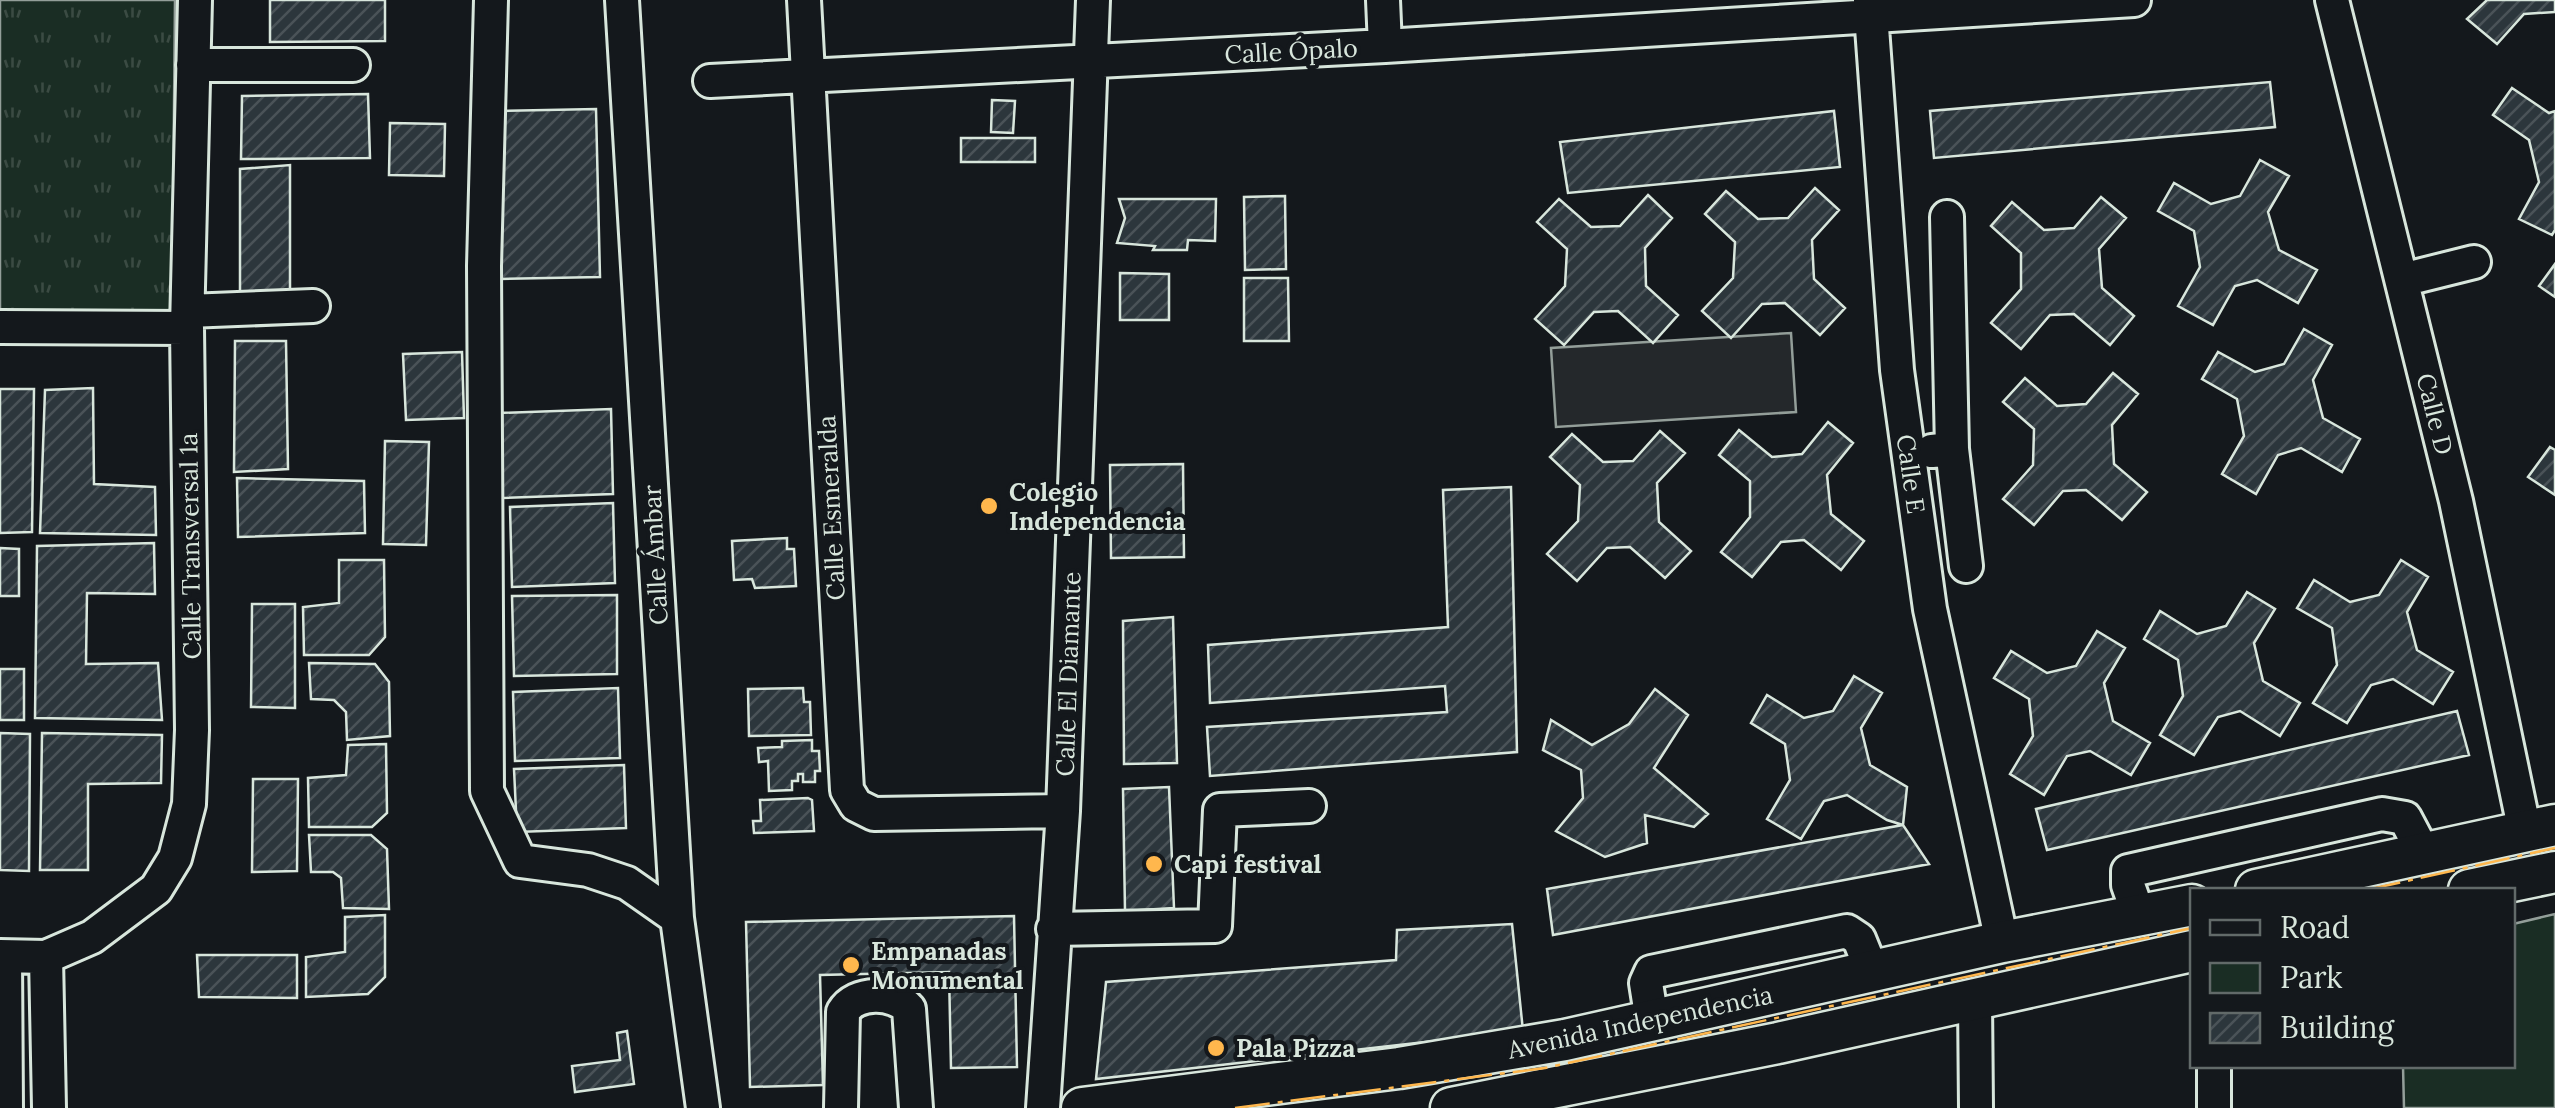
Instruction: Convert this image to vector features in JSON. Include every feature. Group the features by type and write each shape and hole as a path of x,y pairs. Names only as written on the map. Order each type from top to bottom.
{"main road":[{"path":"2265,888 2540,828"},
{"path":"2479,888 2555,872"},
{"name":"Avenida Independencia","path":"1082,1108 1400,1068 1565,1040 2002,942 2190,905"},
{"name":"Avenida Independencia","path":"1451,1108 1632,1074 2190,951"}],"street":[{"name":"Calle Transversal 1a","path":"46,958 92,937 156,890 175,858 189,804 192,730 187,320 195,0"},
{"path":"491,0 484,266 487,791 520,861 588,870 628,883 677,918"},
{"name":"Calle Ámbar","path":"622,0 677,918 703,1108"},
{"name":"Calle Esmeralda","path":"804,0 847,790 856,805 874,814 1063,810"},
{"name":"Calle El Diamante","path":"1043,1108 1063,810 1093,0"},
{"path":"1384,0 1385,46"},
{"name":"Calle Ópalo","path":"710,81 1385,46 1870,8 2134,0"},
{"name":"Calle D","path":"2332,0 2540,828"},
{"name":"Calle E","path":"1870,8 1897,370 1930,609 2002,942"},
{"path":"193,64 353,66"},
{"path":"1947,216 1952,449 1966,566"},
{"path":"2402,280 2474,262"},
{"path":"0,328 187,320 313,306"},
{"path":"1908,453 1952,449"},
{"path":"1053,929 1215,926 1220,810 1309,806"},
{"path":"2139,916 2128,885 2128,870 2382,814 2406,818 2423,852"},
{"path":"6,1108 2,957 46,958 49,1108"},
{"path":"841,1108 843,1012 856,1000 885,996 902,1002 909,1010 916,1108"},
{"path":"1974,1000 1976,1108"},
{"path":"2214,1068 2214,1108"}],"green space":[{"path":"0,0 175,0 172,320 0,323"},
{"path":"2555,914 2555,1108 2404,1108 2403,1068 2515,1068 2515,924"}],"shaded area":[{"path":"1791,333 1796,412 1556,427 1551,348"}],"building":[{"path":"270,0 385,0 385,41 270,42"},
{"path":"2487,0 2555,0 2555,12 2524,14 2497,44 2467,19"},
{"path":"2270,82 2275,127 1934,158 1930,111"},
{"path":"2512,88 2549,113 2555,111 2552,235 2519,219 2539,182 2529,140 2493,115"},
{"path":"368,94 370,158 241,159 242,96"},
{"path":"992,100 1015,101 1013,133 991,132"},
{"path":"596,109 600,277 501,279 497,111"},
{"path":"1834,111 1840,167 1568,193 1560,142"},
{"path":"390,123 445,124 444,176 389,175"},
{"path":"961,138 1035,138 1035,162 961,162"},
{"path":"2260,160 2289,176 2268,212 2279,250 2317,270 2298,303 2257,280 2235,286 2213,325 2178,306 2200,267 2194,231 2158,211 2174,183 2211,204 2240,196"},
{"path":"290,165 290,295 240,299 240,169"},
{"path":"1815,188 1839,210 1812,240 1814,279 1845,308 1820,335 1785,303 1762,304 1731,338 1702,311 1733,278 1735,242 1705,214 1726,191 1758,219 1788,218"},
{"path":"1648,195 1672,218 1645,248 1646,286 1678,315 1653,343 1618,311 1594,312 1564,345 1535,319 1565,286 1567,249 1537,222 1559,199 1591,227 1620,226"},
{"path":"1285,196 1286,269 1245,270 1244,197"},
{"path":"2101,197 2126,218 2099,249 2102,288 2134,316 2110,345 2074,314 2050,315 2021,349 1991,323 2021,289 2021,253 1991,226 2012,202 2044,230 2074,228"},
{"path":"1119,199 1216,199 1215,241 1188,240 1187,250 1153,250 1155,246 1117,243 1125,218"},
{"path":"2555,264 2555,297 2539,286"},
{"path":"1120,273 1169,274 1169,320 1120,320"},
{"path":"1244,278 1288,278 1289,341 1244,341"},
{"path":"2304,329 2332,345 2313,380 2323,418 2360,439 2342,472 2301,448 2278,455 2256,494 2222,474 2244,436 2237,399 2202,379 2218,352 2255,372 2284,364"},
{"path":"235,341 286,341 288,469 234,472"},
{"path":"462,352 464,418 406,420 403,354"},
{"path":"2113,373 2138,394 2112,425 2114,464 2147,492 2122,520 2086,490 2063,491 2034,525 2003,499 2033,465 2034,429 2003,402 2025,378 2057,406 2086,404"},
{"path":"93,388 94,484 155,487 156,535 40,533 45,390"},
{"path":"0,389 34,389 32,532 0,533"},
{"path":"611,409 613,494 501,498 498,413"},
{"path":"1828,422 1853,443 1827,475 1831,514 1864,541 1841,570 1804,540 1781,542 1752,577 1721,552 1750,517 1750,481 1719,455 1739,430 1772,457 1802,454"},
{"path":"1660,431 1685,453 1657,483 1659,522 1691,551 1665,578 1630,547 1607,548 1577,581 1547,554 1578,521 1580,485 1550,457 1572,434 1603,462 1633,461"},
{"path":"385,441 429,442 426,545 383,544"},
{"path":"2550,447 2555,450 2555,495 2528,477"},
{"path":"1183,464 1184,557 1111,558 1110,465"},
{"path":"237,478 364,481 365,533 238,537"},
{"path":"1511,487 1517,752 1210,776 1207,727 1447,712 1445,686 1210,703 1208,645 1448,627 1443,490"},
{"path":"613,503 615,583 512,587 510,507"},
{"path":"787,538 787,549 794,549 796,586 755,588 752,579 734,580 732,541"},
{"path":"154,543 155,594 87,593 86,664 158,663 162,720 35,718 37,546"},
{"path":"0,548 19,549 19,596 0,596"},
{"path":"339,560 384,560 385,637 369,655 304,655 303,607 339,603"},
{"path":"2401,560 2428,577 2407,612 2417,650 2453,672 2433,704 2393,679 2371,685 2347,723 2313,703 2337,665 2332,628 2297,608 2314,580 2350,602 2379,595"},
{"path":"2247,592 2275,609 2254,643 2263,681 2300,703 2280,736 2240,711 2218,717 2194,755 2160,735 2183,696 2178,660 2144,639 2160,611 2197,634 2226,626"},
{"path":"617,595 617,674 514,676 512,596"},
{"path":"252,604 295,604 295,708 251,707"},
{"path":"1173,617 1177,763 1124,764 1123,621"},
{"path":"2097,631 2125,648 2104,683 2113,721 2150,743 2131,775 2090,751 2067,756 2044,795 2010,774 2033,736 2029,699 1994,678 2011,651 2047,673 2076,666"},
{"path":"309,663 375,664 389,682 390,736 347,740 346,712 334,700 311,699"},
{"path":"0,669 24,669 24,720 0,720"},
{"path":"1854,676 1882,693 1861,728 1870,765 1907,787 1903,825 1887,820 1847,795 1824,801 1801,839 1767,819 1790,780 1785,744 1751,723 1767,695 1804,718 1833,711"},
{"path":"618,688 620,758 515,761 513,692"},
{"path":"803,688 804,702 810,702 811,735 749,736 748,689"},
{"path":"1655,689 1688,715 1654,768 1708,814 1694,827 1645,815 1647,843 1605,857 1556,831 1583,798 1581,770 1543,750 1551,720 1592,745 1629,724"},
{"path":"2457,711 2469,755 2047,850 2036,809"},
{"path":"0,733 30,734 29,871 0,870"},
{"path":"42,733 162,735 161,783 88,784 88,870 40,870"},
{"path":"812,740 812,751 819,751 820,771 815,771 815,782 803,782 803,774 798,774 798,781 792,781 792,790 769,791 768,761 759,762 758,748 782,747 782,741"},
{"path":"386,744 387,813 372,827 309,827 308,778 346,775 348,745"},
{"path":"624,765 626,828 517,832 514,769"},
{"path":"253,779 298,779 297,871 252,872"},
{"path":"1169,787 1174,908 1125,911 1123,789"},
{"path":"760,800 812,800 814,831 754,833 753,821 761,821"},
{"path":"1903,825 1929,864 1553,935 1547,889"},
{"path":"309,835 371,835 387,849 389,909 343,908 341,878 333,872 311,872"},
{"path":"385,915 385,977 368,994 306,997 306,957 345,952 345,917"},
{"path":"1014,916 1017,1067 951,1068 949,972 820,975 823,1085 750,1087 746,922"},
{"path":"1512,924 1523,1031 1096,1079 1106,982 1396,960 1397,930"},
{"path":"197,955 297,955 297,998 199,997"},
{"path":"627,1031 634,1084 575,1092 572,1066 620,1060 617,1033"}],"power":[{"path":"2375,888 2555,848"},
{"path":"1235,1108 1545,1068 2190,928"}],"place":[{"name":"Colegio Independencia","path":"989,506"},
{"name":"Capi festival","path":"1154,864"},
{"name":"Empanadas Monumental","path":"851,965"},
{"name":"Pala Pizza","path":"1216,1048"}]}
